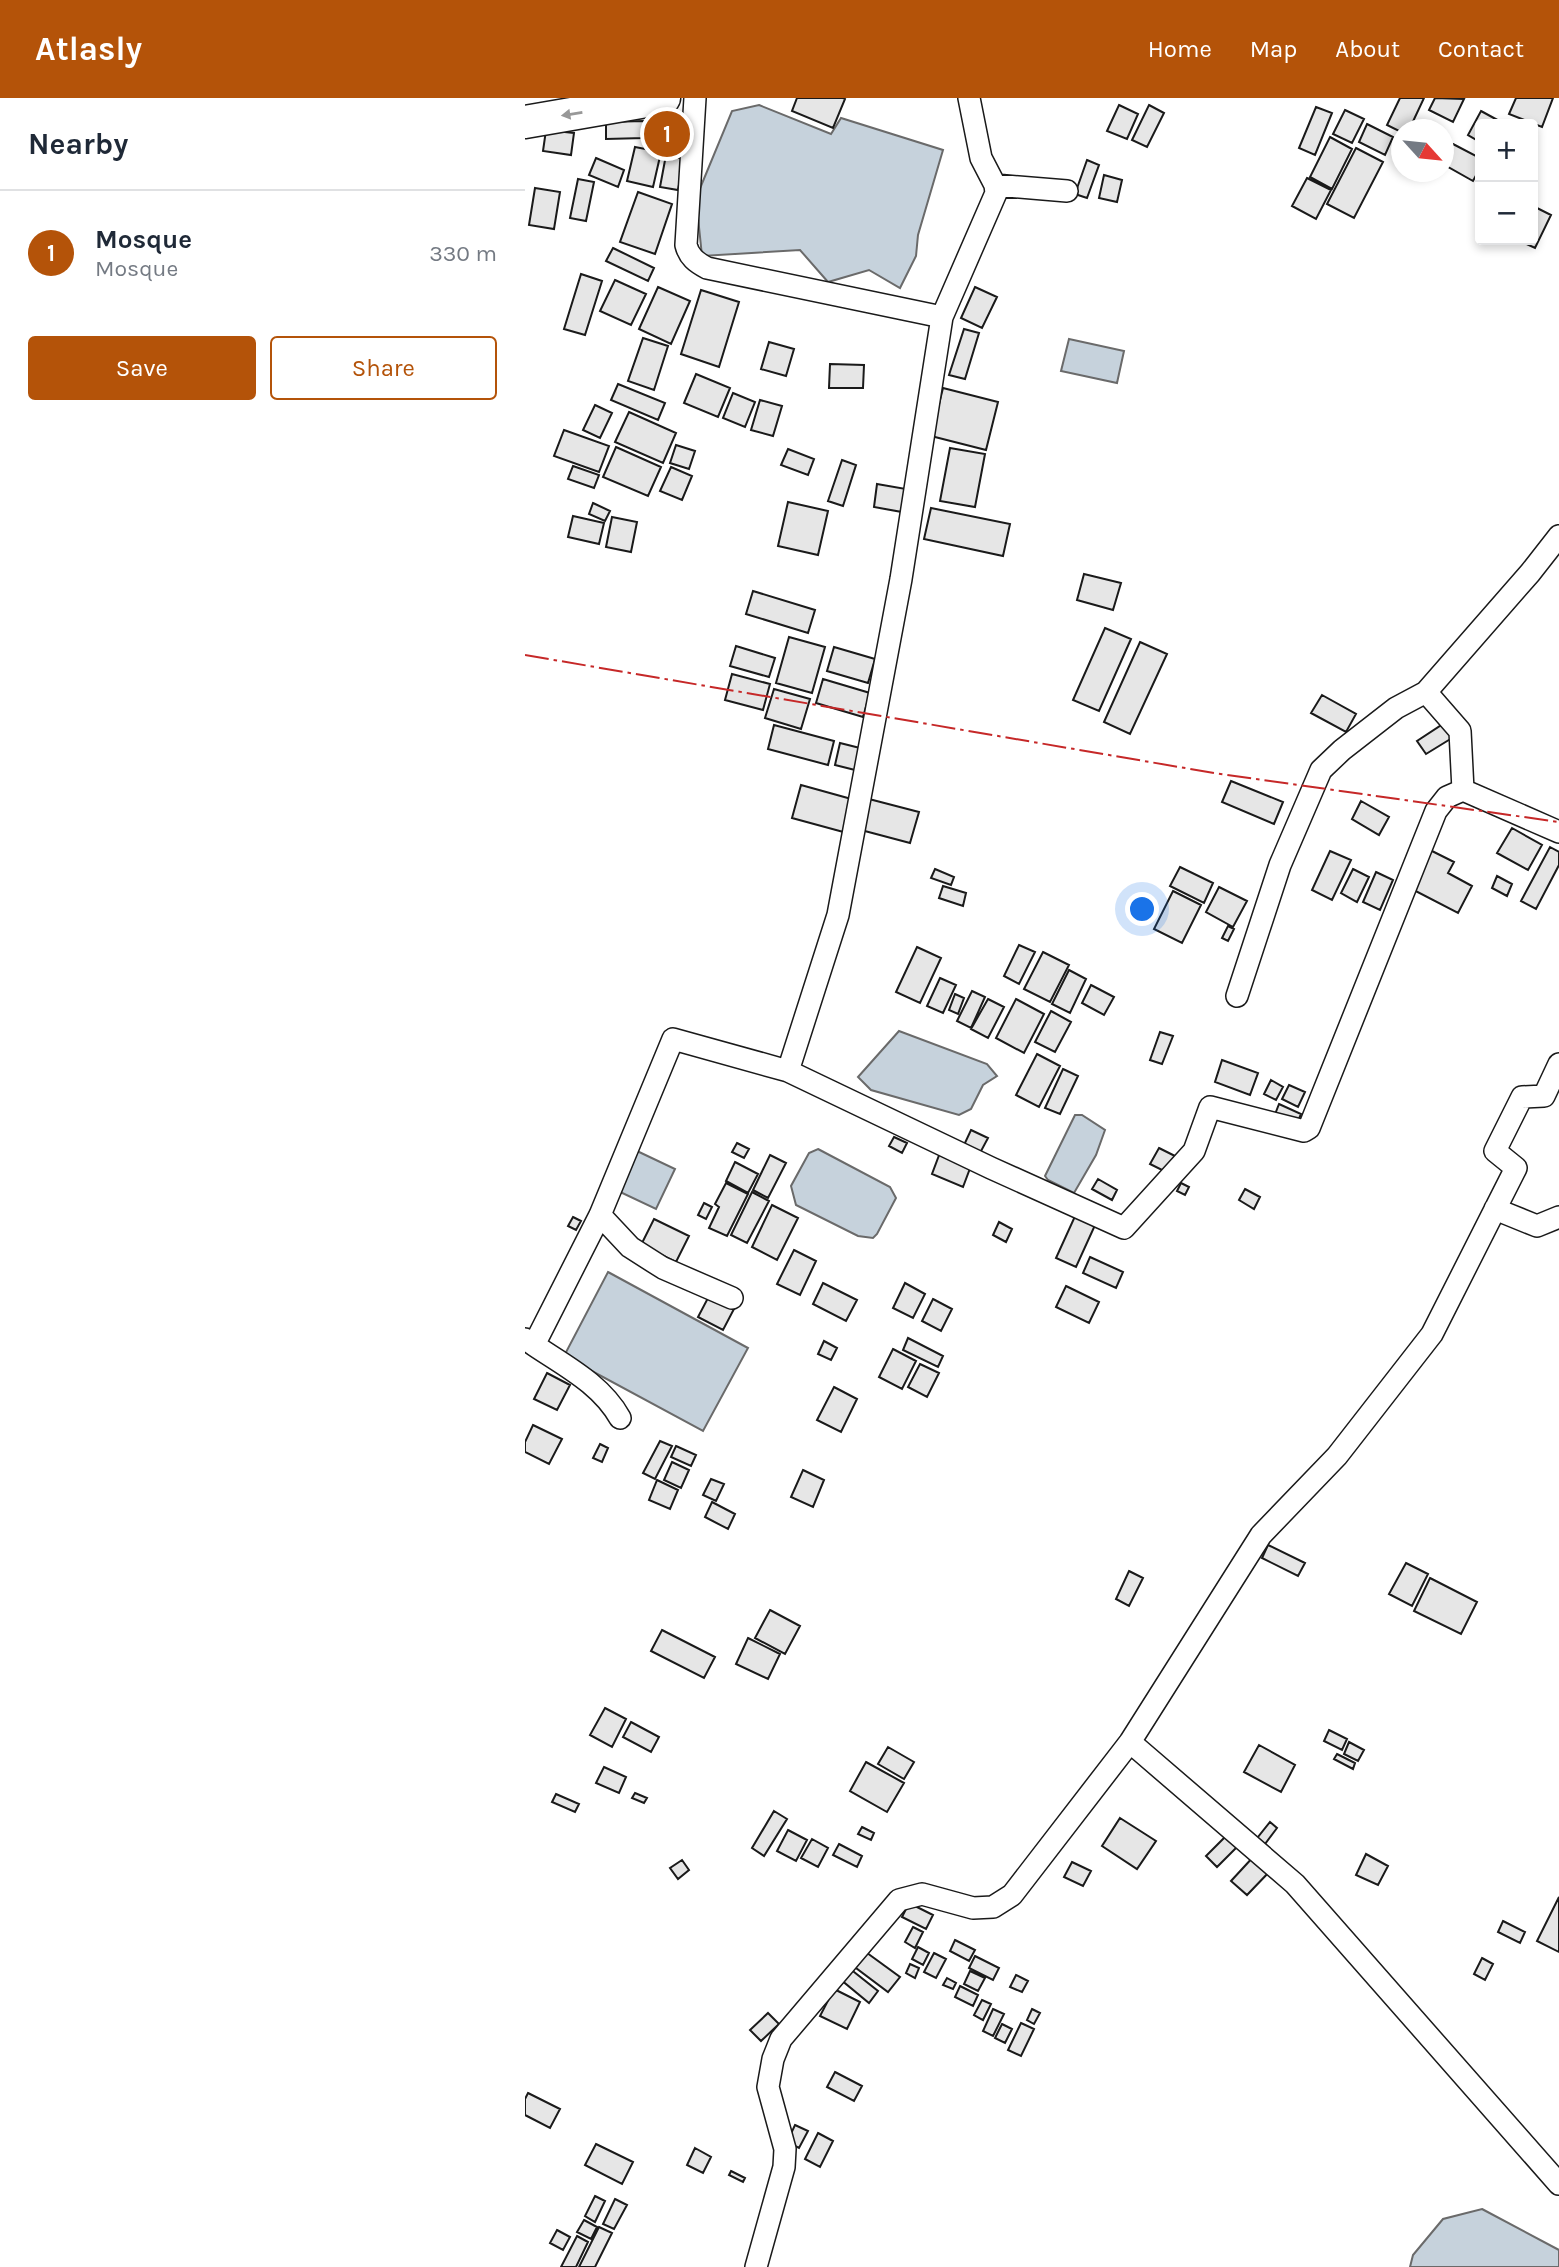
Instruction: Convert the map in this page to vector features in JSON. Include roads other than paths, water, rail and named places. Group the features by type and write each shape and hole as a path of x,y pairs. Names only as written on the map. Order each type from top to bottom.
{"highway":[{"path":"525,122 664,98"}],"street":[{"path":"695,98 686,245 697,263 706,268 942,317"},
{"path":"788,1071 838,915 901,579 942,317 994,201 995,185 981,158 969,98"},
{"path":"995,185 1067,191"},
{"path":"1237,996 1280,865 1321,770 1342,750 1397,708 1426,692 1559,536"},
{"path":"1426,692 1460,731 1463,790"},
{"path":"620,1418 611,1402 596,1387 529,1342 600,1215 673,1039 788,1071 1124,1228 1194,1151 1210,1107 1304,1131 1309,1128 1436,811 1447,797 1463,790 1559,832"},
{"path":"756,2267 784,2167 785,2148 768,2087 773,2059 781,2039 899,1900 922,1894 973,1908 993,1907 1011,1895 1130,1742 1261,1535 1337,1456 1432,1334 1516,1168 1495,1151 1522,1097 1544,1096 1559,1064"},
{"path":"1495,1209 1537,1226 1559,1217"},
{"path":"600,1215 630,1247 663,1268 732,1298"},
{"path":"1130,1742 1295,1884 1559,2185"}],"place":[{"name":"Mosque","path":"667,134"}]}
